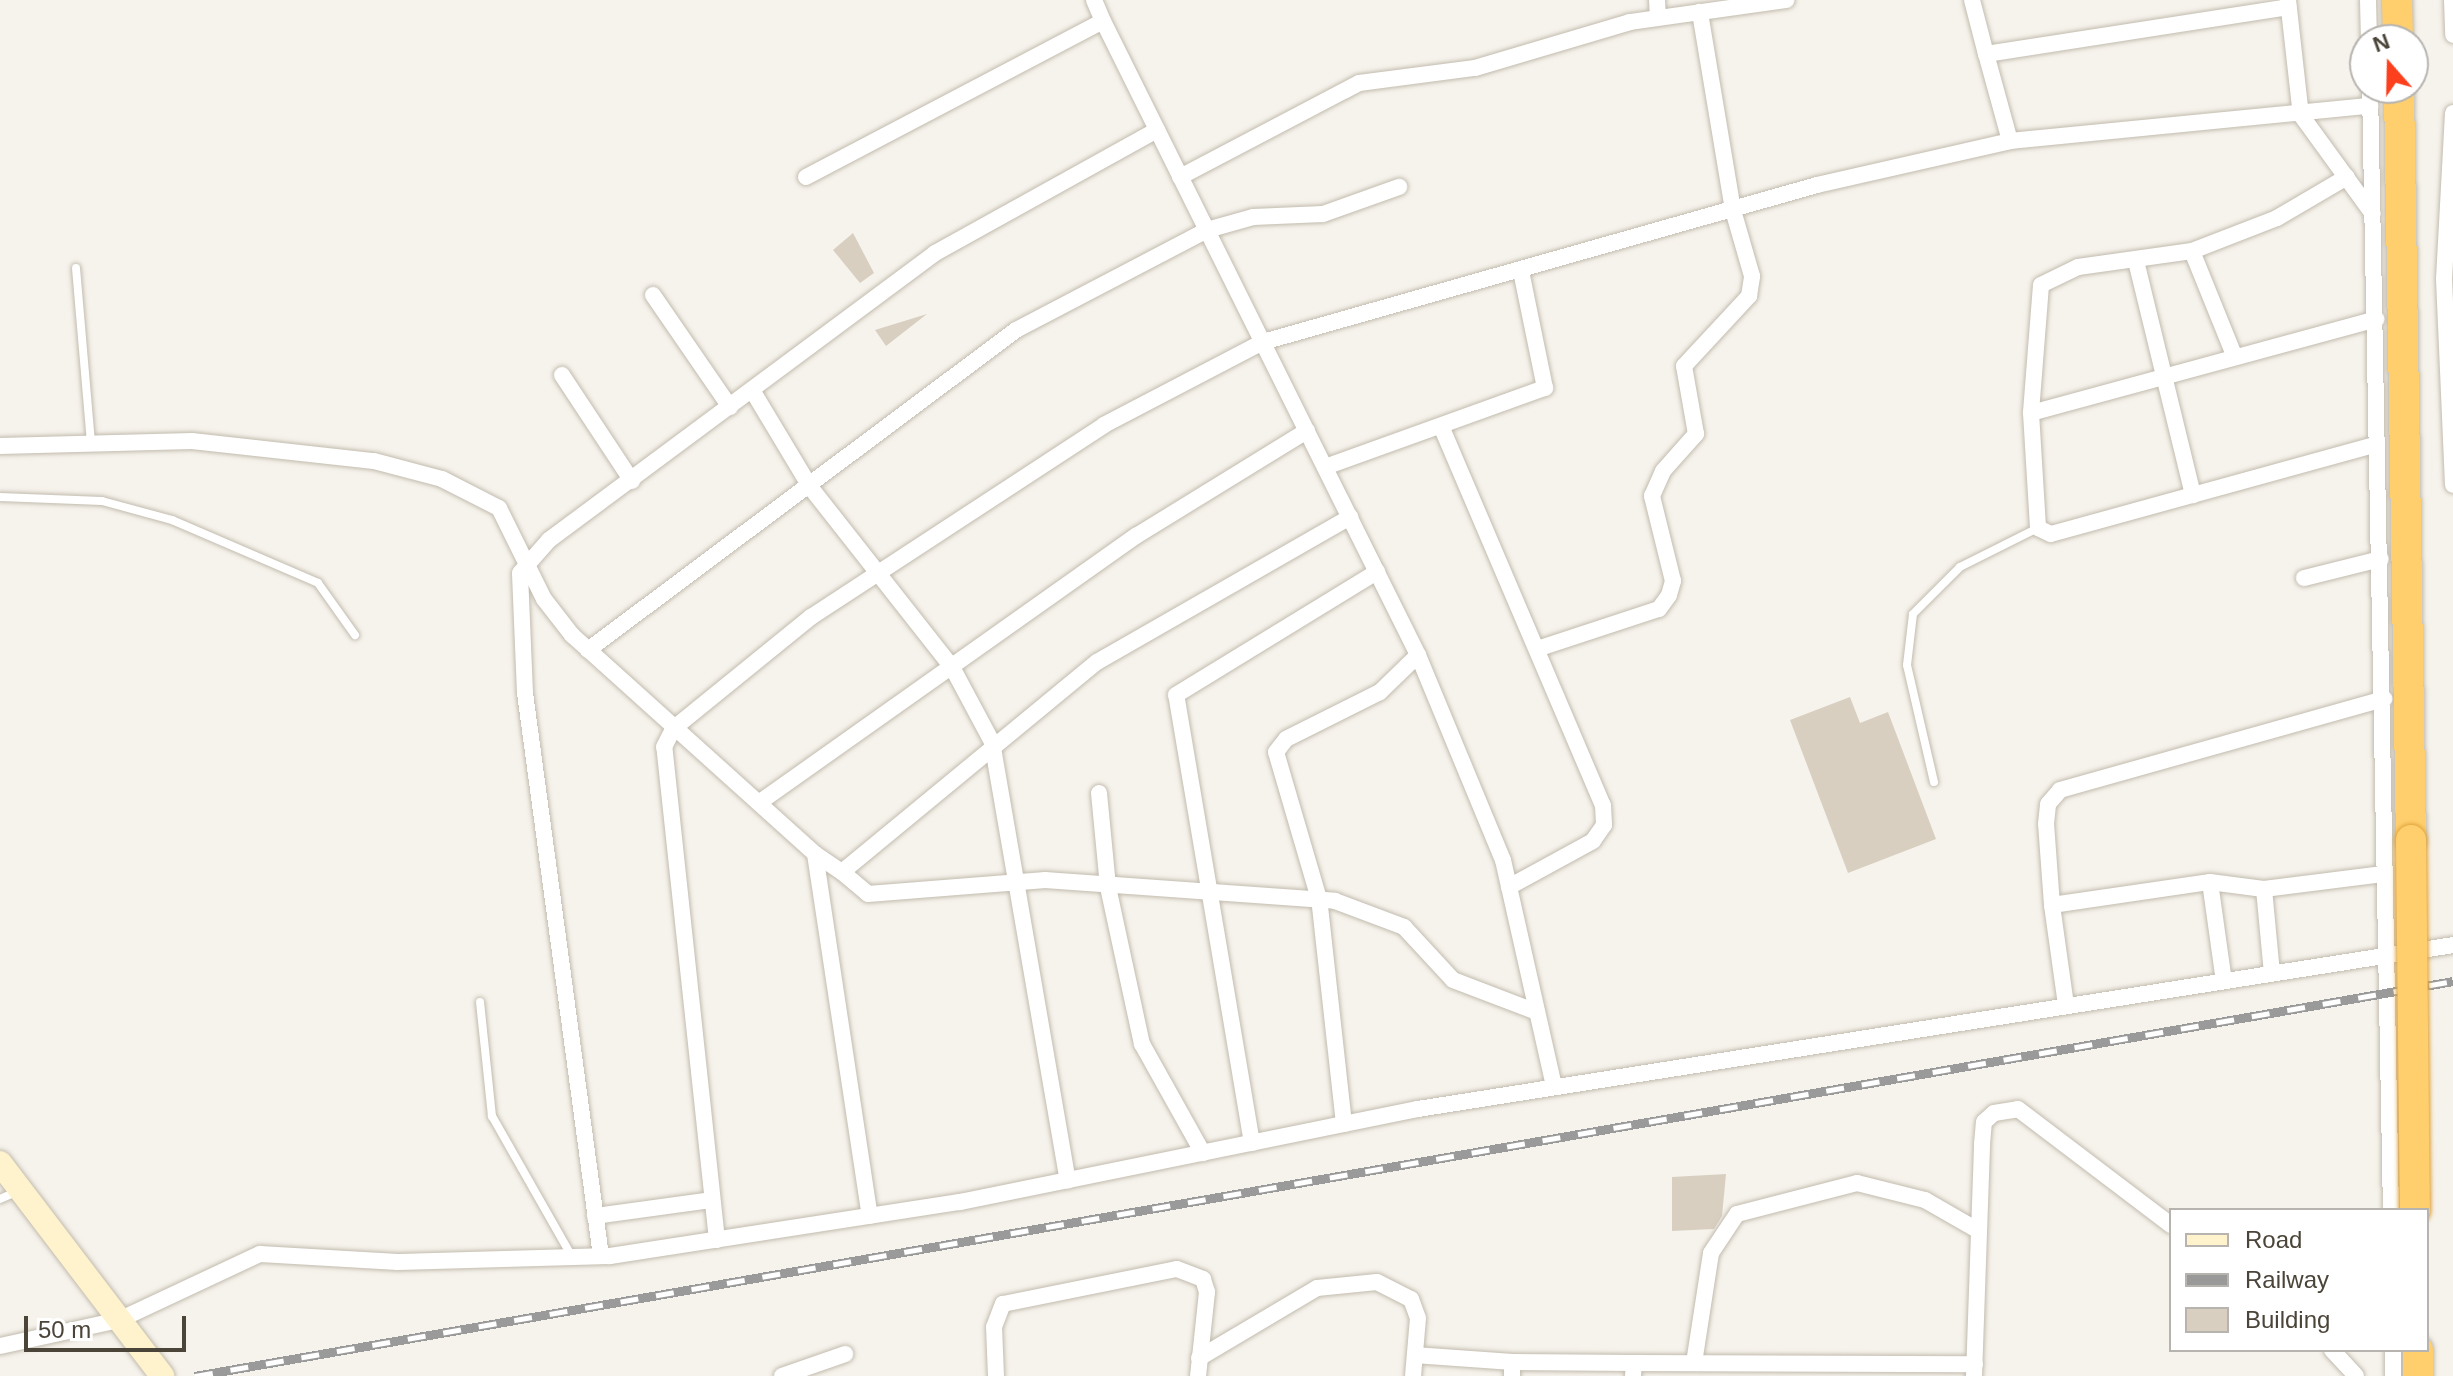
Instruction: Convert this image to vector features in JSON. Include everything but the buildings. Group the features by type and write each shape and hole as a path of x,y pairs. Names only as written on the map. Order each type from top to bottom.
{"highway":[{"path":"2397,0 2398,24"},
{"path":"2399,104 2415,1208"},
{"path":"2418,1352 2418,1376"}],"main road":[{"path":"0,1163 10,1194 119,1320 162,1376"}],"street":[{"path":"1094,0 1418,655 1509,887 1554,1086"},
{"path":"1657,0 1658,17"},
{"path":"1180,177 1359,83 1475,68 1658,17 1786,0"},
{"path":"1972,0 2010,141"},
{"path":"2368,0 2369,24"},
{"path":"2452,0 2453,35"},
{"path":"1986,54 2288,3 2301,115 2373,214"},
{"path":"1537,649 1659,609 1669,595 1673,581 1652,496 1663,471 1696,434 1683,377 1689,356 1734,320 1749,296 1752,276 1733,210 1700,12"},
{"path":"806,177 1103,21"},
{"path":"717,1240 664,783 664,747 673,729 875,575 1104,425 1263,342 1733,210 2010,141 2370,106 2376,319 2375,445 2384,699 2383,874 2390,958 2391,1208"},
{"path":"2453,113 2453,485"},
{"path":"601,1256 525,693 517,595 526,563 752,390 986,220 1157,130"},
{"path":"2347,177 2277,218 2192,251 2078,267 2041,285 2031,413 2038,528 2051,534 2375,445"},
{"path":"588,650 811,488 1016,330 1207,230 1253,217 1323,214 1399,187"},
{"path":"2192,251 2234,355"},
{"path":"2136,261 2193,495"},
{"path":"1325,467 1545,388 1521,271"},
{"path":"653,295 730,407"},
{"path":"2031,413 2234,355 2376,319"},
{"path":"562,375 632,481"},
{"path":"752,390 811,488 875,575 952,667 992,742 1068,1180"},
{"path":"1441,426 1596,781 1604,825 1593,841 1509,887"},
{"path":"760,802 1136,536 1307,431"},
{"path":"0,446 192,441 374,461 466,490 499,508 544,599 588,650 815,854 868,894 1016,880 1108,887 1204,886 1319,899 1379,912 1404,927 1453,980 1537,1012"},
{"path":"842,872 992,742 1170,614 1350,517"},
{"path":"2304,578 2381,559"},
{"path":"1252,1143 1204,886 1176,695 1377,572"},
{"path":"1344,1124 1319,899 1276,752 1286,739 1380,692 1418,655"},
{"path":"2066,1005 2052,905 2046,824 2048,804 2060,790 2384,699"},
{"path":"1099,793 1108,887 1142,1044 1203,1153"},
{"path":"815,854 870,1216"},
{"path":"2052,905 2210,882 2264,889 2383,874"},
{"path":"2210,882 2224,981"},
{"path":"2264,889 2272,973"},
{"path":"0,1346 119,1320 260,1254 398,1262 572,1257 717,1240 1068,1180 1344,1124 1554,1086 2272,973 2390,958 2453,945"},
{"path":"1415,1355 1512,1369 1634,1369 1694,1363 1852,1370 1974,1370 1984,1122 2002,1109 2018,1109 2169,1223"},
{"path":"1694,1363 1711,1253 1737,1214 1857,1183 1925,1200 1979,1231"},
{"path":"595,1216 712,1200"},
{"path":"996,1376 994,1327 1003,1304 1177,1269 1203,1279 1207,1292 1198,1376"},
{"path":"1199,1358 1317,1288 1346,1282 1399,1287 1411,1299 1418,1318 1413,1376"},
{"path":"2334,1352 2356,1376"},
{"path":"2393,1352 2393,1376"},
{"path":"782,1376 845,1354"}],"lane":[{"path":"76,268 91,442"},
{"path":"0,497 102,501 172,520 318,583 355,635"},
{"path":"1934,782 1907,665 1913,614 1960,567 2038,528"},
{"path":"480,1002 492,1116 572,1257"}],"railway":[{"path":"195,1376 2453,981"}]}
